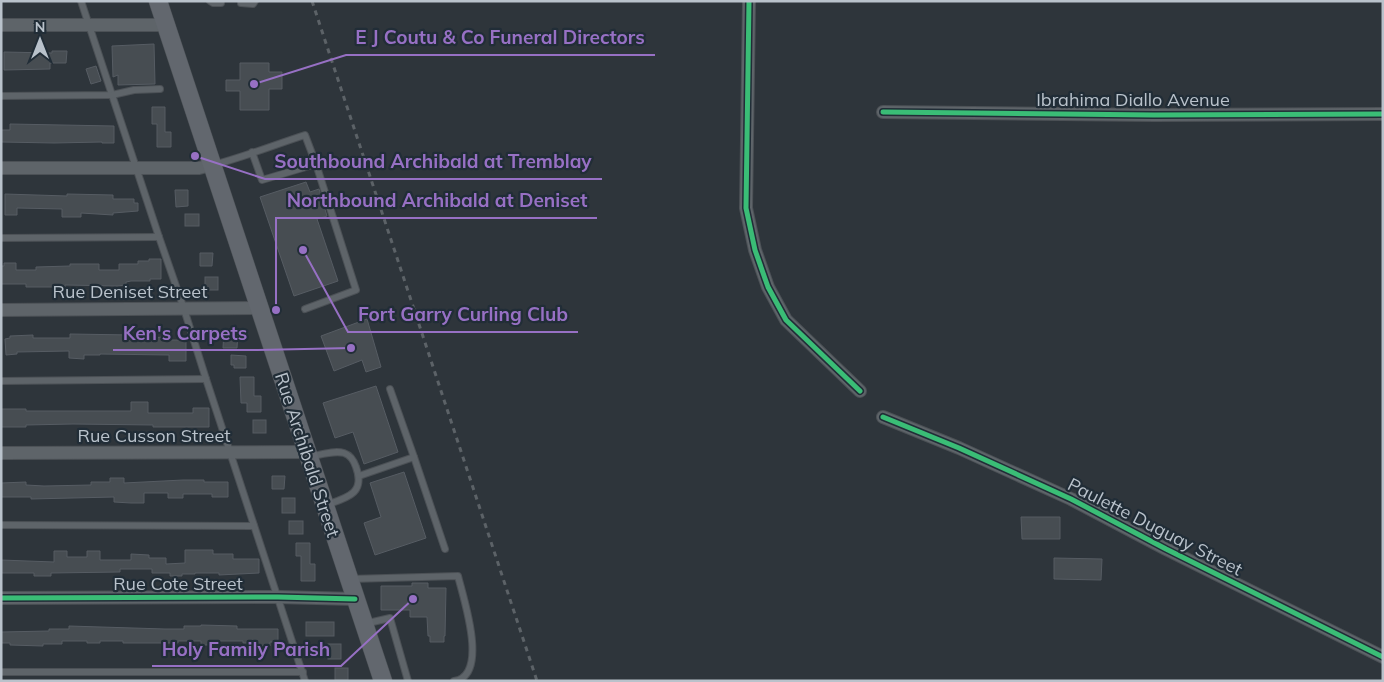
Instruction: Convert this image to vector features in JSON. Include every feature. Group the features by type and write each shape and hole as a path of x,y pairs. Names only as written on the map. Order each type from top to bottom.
{"main road":[{"name":"Rue Archibald Street","path":"161,3 166,25 211,165 383,681"}],"street":[{"path":"749,1 746,208 755,250 768,287 786,320 860,391"},
{"path":"1,25 166,25"},
{"name":"Ibrahima Diallo Avenue","path":"883,112 1154,115 1383,114"},
{"path":"1,168 199,168 211,165"},
{"name":"Rue Deniset Street","path":"1,310 260,308"},
{"name":"Paulette Duguay Street","path":"883,417 959,448 1071,499 1174,553 1383,657"},
{"name":"Rue Cusson Street","path":"1,453 307,455"},
{"name":"Rue Cote Street","path":"1,598 355,599"}],"lane":[{"path":"81,1 305,681"},
{"path":"210,1 222,3"},
{"path":"241,3 253,4 255,1"},
{"path":"1,96 112,96 134,90 160,89"},
{"path":"211,165 233,160 305,135 356,290 305,309"},
{"path":"252,152 262,180 316,164"},
{"path":"1,238 158,237"},
{"path":"1,381 206,379"},
{"path":"390,389 445,549"},
{"path":"307,455 344,453 352,458 359,476 359,484 351,495 324,506"},
{"path":"359,476 414,457"},
{"path":"1,525 254,526"},
{"path":"349,579 458,576 472,634 473,656 468,672 458,681 454,681"},
{"path":"363,624 390,618 408,681"},
{"path":"1,672 302,672"}],"building":[{"path":"154,44 155,84 118,85 118,75 113,77 112,46"},
{"path":"52,51 67,51 66,63 50,63 50,69 4,70 4,52 52,53"},
{"path":"240,63 269,63 269,72 282,72 282,89 269,89 269,110 240,110 240,91 226,91 226,80 240,80"},
{"path":"96,66 101,81 91,84 86,69"},
{"path":"152,107 165,107 165,132 171,132 171,147 157,147 157,124 152,124"},
{"path":"10,124 114,126 114,143 1,142 1,130 10,130"},
{"path":"306,182 310,192 319,189 327,216 317,219 338,281 294,296 260,197"},
{"path":"175,190 188,190 188,206 176,207"},
{"path":"5,194 113,195 113,199 134,199 134,203 138,203 138,211 113,213 113,215 81,213 81,217 62,217 62,209 17,208 17,215 5,215"},
{"path":"185,214 199,214 199,226 185,226"},
{"path":"200,253 213,253 212,266 200,266"},
{"path":"149,259 161,259 161,279 131,281 126,282 126,285 117,286 65,285 65,287 26,287 26,284 1,284 1,266 4,266 4,263 16,263 16,270 36,270 36,267 70,266 70,264 99,264 99,270 119,270 119,264 138,264 138,261 149,261"},
{"path":"205,277 218,277 218,290 205,290"},
{"path":"367,319 381,367 366,372 362,360 334,371 321,336"},
{"path":"224,330 238,331 237,348 223,348"},
{"path":"70,334 132,335 132,339 164,337 164,340 186,340 186,361 169,361 169,355 100,354 84,355 84,359 69,358 69,351 17,352 17,354 6,355 5,339 10,338 10,336 33,335 33,338 70,338"},
{"path":"231,355 246,356 246,368 234,368 234,365 231,365"},
{"path":"240,377 254,377 254,396 261,396 261,412 247,412 247,403 241,403"},
{"path":"376,386 398,452 364,464 353,432 335,438 323,403"},
{"path":"131,402 148,402 148,413 193,413 193,408 209,408 209,427 73,424 1,427 1,409 26,409 26,411 131,411"},
{"path":"253,420 266,420 266,433 253,433"},
{"path":"404,472 426,538 375,555 364,523 381,517 370,483"},
{"path":"272,476 285,476 284,489 272,489"},
{"path":"110,478 124,478 124,483 183,480 228,482 228,497 212,497 212,494 183,494 183,498 168,498 168,493 144,493 144,503 131,503 114,502 114,497 31,499 31,497 1,497 1,483 26,482 26,485 44,486 91,485 91,482 110,482"},
{"path":"282,498 295,498 295,513 282,513"},
{"path":"1021,517 1060,517 1060,539 1022,539"},
{"path":"289,521 303,521 303,534 289,534"},
{"path":"296,543 310,543 310,564 315,564 315,581 301,581 301,556 296,556"},
{"path":"185,550 213,550 213,554 233,554 233,559 259,559 259,573 219,575 219,573 195,573 170,576 170,573 152,573 152,569 120,569 120,572 51,573 51,576 34,576 34,573 1,573 1,560 54,562 54,551 67,551 67,557 87,557 87,551 100,551 100,560 131,560 131,554 149,555 149,558 166,558 166,564 185,563"},
{"path":"1054,558 1102,559 1101,580 1054,579"},
{"path":"412,583 428,583 428,588 446,588 444,642 430,642 427,617 410,617 410,610 381,610 381,586 412,586"},
{"path":"306,622 334,622 334,636 306,636"},
{"path":"69,626 184,629 184,626 237,626 237,629 278,629 278,642 270,642 270,646 252,646 252,643 243,643 243,641 214,641 214,645 201,645 201,641 123,643 123,641 100,641 100,643 87,643 87,641 62,641 62,644 43,644 43,646 1,643 1,632 49,631 49,629 69,629"},
{"path":"328,644 341,644 341,659 328,659"},
{"path":"335,668 348,668 348,680 335,680"}],"railway":[{"path":"312,1 537,681"}],"cycle path":[{"path":"749,1 746,208 755,250 768,287 786,320 860,391"},
{"path":"883,112 1154,115 1383,114"},
{"path":"883,417 959,448 1071,499 1166,549 1383,657"},
{"path":"1,598 278,597 355,599"}],"place":[{"name":"E J Coutu & Co Funeral Directors","path":"254,84"},
{"name":"Southbound Archibald at Tremblay","path":"195,156"},
{"name":"Fort Garry Curling Club","path":"303,250"},
{"name":"Northbound Archibald at Deniset","path":"276,310"},
{"name":"Ken's Carpets","path":"351,348"},
{"name":"Holy Family Parish","path":"413,599"}]}
